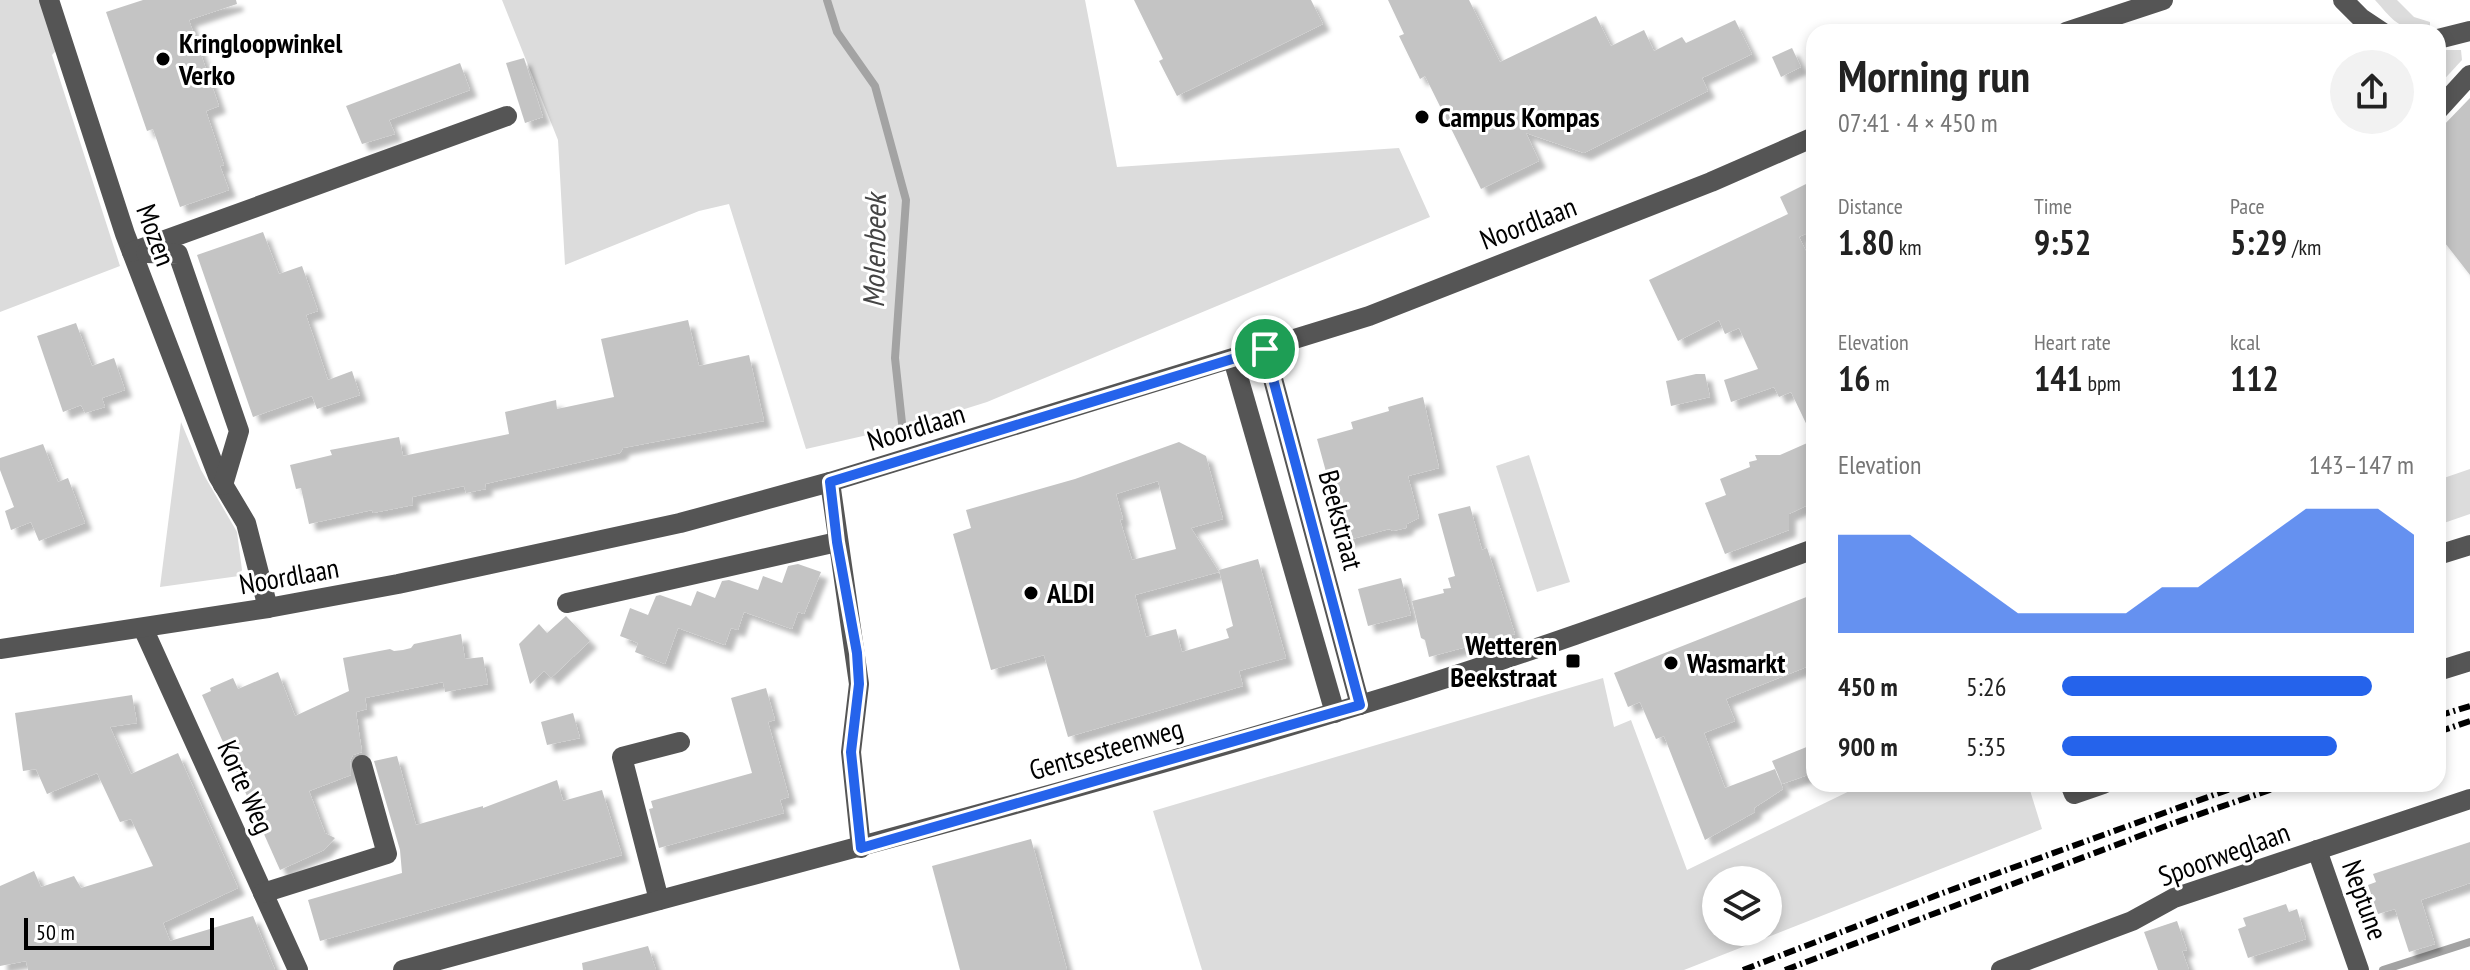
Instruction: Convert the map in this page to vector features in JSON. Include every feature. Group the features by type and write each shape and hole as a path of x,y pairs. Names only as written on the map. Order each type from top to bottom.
{"street":[{"name":"Mozen","path":"49,0 132,252 223,485 246,523 268,608"},
{"path":"2090,24 2163,0"},
{"path":"2343,0 2370,24"},
{"path":"2446,37 2470,31"},
{"path":"2446,101 2470,75"},
{"path":"132,252 507,116"},
{"name":"Noordlaan","path":"0,649 268,608 398,584 680,523 830,482 1369,316 1711,182 1806,140"},
{"name":"Mozen","path":"132,252 178,254 239,431 223,485"},
{"name":"Beekstraat","path":"1265,349 1360,705"},
{"name":"Beekstraat","path":"1233,359 1335,713"},
{"path":"830,482 837,542 857,653 859,684 851,752 861,848"},
{"path":"567,603 837,542"},
{"path":"2446,552 2470,545"},
{"name":"Gentsesteenweg","path":"403,970 861,848 1335,713 1632,616 1806,552"},
{"name":"Korte Weg","path":"143,628 298,970"},
{"path":"2446,668 2470,661"},
{"path":"659,900 622,757 680,742"},
{"path":"263,893 387,854 362,765"},
{"name":"Spoorweglaan","path":"2001,970 2132,921 2174,898 2470,799"},
{"name":"Neptune","path":"2317,850 2359,970"}],"shaded area":[{"path":"0,0 49,0 63,43 52,55 120,266 0,312"},
{"path":"502,0 1085,0 1117,167 1399,148 1430,217 987,402 920,423 806,449 729,204 699,211 565,265 558,140"},
{"path":"2375,0 2397,0 2414,17 2430,24 2400,24"},
{"path":"2446,50 2461,50 2462,60 2446,77"},
{"path":"181,422 201,470 237,532 242,570 239,576 160,587"},
{"path":"1529,455 1570,582 1537,592 1496,466"},
{"path":"2470,469 2470,514 2446,522 2446,477"},
{"path":"1603,678 1614,727 1631,720 1687,870 1848,792 2030,792 2042,829 1782,931 1782,866 1702,866 1702,946 1745,946 1684,970 1202,970 1153,811"}],"building":[{"name":"Kringloopwinkel Verko","path":"143,0 236,0 237,4 189,20 219,106 206,111 229,190 180,207 153,129 147,131 106,12"},
{"path":"1134,0 1311,0 1323,24 1177,96"},
{"path":"1388,0 1469,0 1500,62 1596,16 1611,46 1644,30 1654,51 1682,37 1686,43 1735,20 1752,54 1702,78 1708,91 1584,153 1526,133 1539,161 1481,189 1425,76 1420,79 1399,36 1404,34"},
{"path":"1792,48 1801,67 1781,77 1772,57"},
{"path":"524,58 543,117 525,123 506,63"},
{"path":"460,63 470,90 389,120 395,134 362,144 346,106"},
{"path":"2470,98 2470,275 2446,244 2446,123"},
{"path":"1806,184 1806,234 1799,237 1806,251 1806,423 1791,392 1779,397 1774,387 1731,402 1724,380 1758,369 1739,328 1725,334 1719,320 1678,341 1649,280 1788,214 1780,197"},
{"path":"263,232 279,274 302,266 318,311 306,315 328,380 352,371 360,395 317,409 312,396 253,417 197,255"},
{"path":"688,320 699,366 749,355 764,421 623,448 620,453 485,484 486,489 466,493 464,486 412,497 413,505 373,513 372,510 309,524 301,488 296,489 290,465 332,455 330,450 399,437 403,456 509,434 505,412 556,400 557,409 614,397 601,339"},
{"path":"76,323 92,366 114,358 125,390 102,398 105,407 85,413 81,405 63,412 37,336"},
{"path":"1705,374 1710,397 1671,406 1666,381"},
{"path":"1423,397 1439,468 1408,476 1419,518 1407,524 1406,528 1389,529 1345,541 1317,439 1353,429 1351,422"},
{"path":"1179,442 1206,456 1223,519 1191,528 1219,572 1135,595 1146,637 1176,629 1182,652 1229,638 1226,629 1233,626 1219,570 1258,559 1286,658 1239,671 1243,686 1068,737 1044,655 991,670 953,534 971,528 966,510 1075,479","holes":["1158,481 1176,549 1132,560 1116,494"]},
{"path":"43,444 58,482 68,478 85,523 39,541 31,522 11,530 5,511 14,507 0,470 0,458"},
{"path":"1806,444 1806,506 1789,514 1789,530 1725,554 1705,503 1726,495 1720,479 1750,467 1749,462 1757,460 1755,455 1780,455"},
{"path":"1470,506 1482,550 1487,548 1515,634 1429,657 1412,601 1444,593 1443,589 1451,588 1448,578 1455,576 1438,514"},
{"path":"798,564 821,572 804,614 798,612 792,629 744,612 738,630 731,628 725,645 678,628 665,664 635,652 638,643 620,636 630,608 648,615 656,596 691,606 697,591 715,598 722,581 729,580 758,590 763,576 782,583 788,566"},
{"path":"1401,578 1411,615 1368,626 1358,589"},
{"path":"1806,597 1806,667 1726,699 1735,721 1704,733 1725,788 1775,769 1783,789 1754,808 1755,812 1705,840 1664,736 1656,739 1640,702 1628,707 1614,673"},
{"path":"566,616 590,641 551,678 544,671 530,684 519,644 539,624 547,633"},
{"path":"461,634 465,659 483,657 488,684 445,692 443,682 365,698 367,709 356,712 362,752 353,755 350,761 351,775 309,791 325,833 335,838 324,850 280,870 202,695 233,678 238,689 278,672 295,716 349,691 343,658 390,649 403,650 414,644"},
{"path":"766,688 775,720 768,722 789,797 780,800 784,813 659,848 649,809 653,808 651,801 752,773 731,698"},
{"path":"132,695 137,723 110,727 131,774 178,753 238,888 163,923 170,941 253,916 275,970 28,970 26,961 0,966 0,886 34,871 41,887 74,876 81,888 153,866 131,819 120,822 97,773 47,794 36,769 23,771 15,713"},
{"path":"573,713 580,738 547,745 541,722"},
{"path":"1806,747 1806,775 1782,784 1772,761"},
{"path":"397,756 416,825 483,808 557,780 563,801 602,790 622,855 320,941 308,900 402,873 400,850 374,761"},
{"path":"1031,839 1067,970 960,970 932,866"},
{"path":"2470,842 2470,883 2421,900 2435,944 2409,952 2395,909 2378,914 2368,885 2376,882 2373,874"},
{"path":"2286,904 2289,912 2297,909 2306,939 2248,958 2238,929 2246,926 2243,918"},
{"path":"2177,921 2187,950 2182,951 2189,970 2158,970 2144,932"},
{"path":"648,946 656,970 583,970 582,963"}],"waterway":[{"name":"Molenbeek","path":"827,0 837,32 875,86 906,200 895,358 902,423"},
{"path":"2383,970 2470,942"}],"railway":[{"path":"2446,714 2470,706"},
{"path":"2446,729 2470,721"},
{"path":"1743,970 1940,894 2222,792"},
{"path":"1785,970 2264,792"}],"place":[{"name":"Kringloopwinkel Verko","path":"163,59"},
{"name":"Campus Kompas","path":"1422,117"},
{"name":"ALDI","path":"1031,593"},
{"name":"Wetteren Beekstraat","path":"1573,661"},
{"name":"Wasmarkt","path":"1671,663"}],"route":[{"path":"1265,349 1360,705 861,848 851,752 859,684 857,653 837,542 830,482 1265,349"}]}
